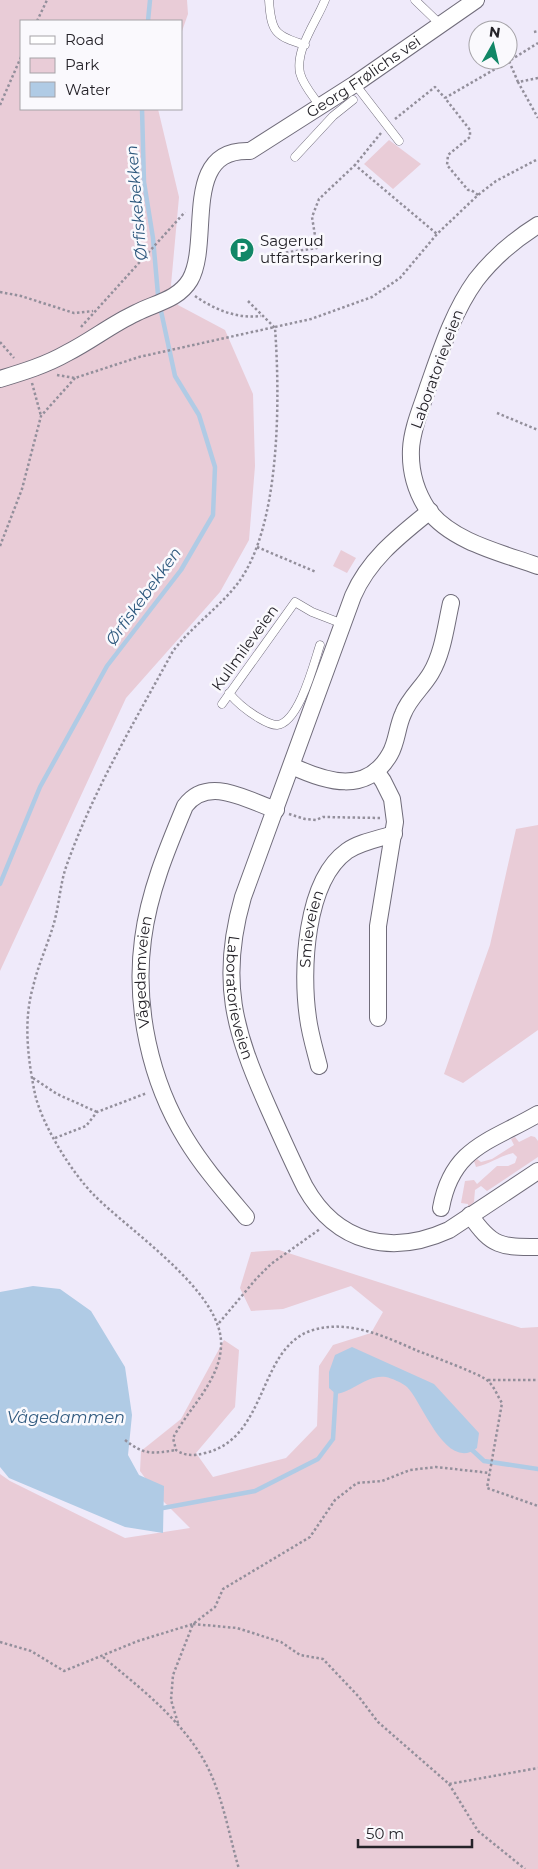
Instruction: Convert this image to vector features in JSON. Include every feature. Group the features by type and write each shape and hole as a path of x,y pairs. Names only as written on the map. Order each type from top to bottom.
{"street":[{"name":"Georg Frølichs vei","path":"202,193 206,178 221,160 234,152 250,151 355,84 476,0"},
{"path":"0,379 29,371 66,354 137,312 173,297 184,288 194,273 198,257 202,193"},
{"name":"Laboratorieveien","path":"538,225 511,244 487,267 467,294 446,337 416,422 411,446 414,479 430,511 443,524 462,536 538,566"},
{"name":"Laboratorieveien","path":"430,511 391,543 372,563 358,584 243,897 234,931 231,973 233,1006 242,1046 310,1197 330,1219 348,1232 368,1240 404,1244 434,1236 538,1171"},
{"path":"292,766 315,777 339,782 355,781 376,771 385,762 393,748 403,714 432,672 452,603"},
{"path":"376,771 388,789 395,814 394,834 378,926 378,1018"},
{"name":"Vågedamveien","path":"246,1217 189,1145 175,1120 162,1087 153,1062 143,1014 141,992 143,939 156,883 184,806 194,796 214,790 276,810"},
{"name":"Smieveien","path":"319,1066 308,1018 305,979 308,939 319,890 331,867 348,850 394,834"},
{"path":"441,1208 448,1179 465,1156 538,1114"},
{"path":"470,1215 490,1240 499,1244 538,1247"}],"lane":[{"path":"269,0 270,20 276,33 282,38 305,45"},
{"path":"320,106 300,72 301,55 325,0"},
{"path":"415,0 441,25"},
{"path":"355,84 399,141"},
{"path":"295,157 333,116 353,100"},
{"name":"Kullmileveien","path":"222,704 295,602 312,612 344,624"},
{"path":"229,693 243,708 270,724 282,723 294,713 320,645"}],"path":[{"path":"37,20 47,0"},
{"path":"518,55 538,43"},
{"path":"0,104 20,59"},
{"path":"445,98 493,70"},
{"path":"512,70 538,118"},
{"path":"518,82 538,78"},
{"path":"276,254 316,248 312,217 319,199 355,165 387,126 435,87 470,130 470,136 448,155 447,165 468,190 478,195"},
{"path":"56,375 75,378 161,352 275,328 336,311 380,293 400,278 437,234 478,195 496,181 538,159"},
{"path":"355,165 437,234"},
{"path":"66,354 76,334 93,311 159,242 202,193"},
{"path":"184,288 212,306 239,317 261,316"},
{"path":"0,292 21,296 74,313 93,311"},
{"path":"176,1450 173,1438 205,1389 216,1366 221,1347 218,1323 191,1284 171,1263 94,1195 70,1166 36,1098 32,1077 28,1012 33,986 55,920 60,888 66,869 94,797 110,763 173,651 182,639 239,582 264,531 274,453 279,382 275,328 248,301"},
{"path":"29,371 41,416"},
{"path":"0,546 22,489 41,416 75,378"},
{"path":"497,413 538,430"},
{"path":"257,546 316,572"},
{"path":"276,810 301,818 316,820 324,816 377,819 384,815 395,814"},
{"path":"32,1077 58,1094 97,1112"},
{"path":"55,1138 86,1126 97,1112 162,1087"},
{"path":"218,1323 271,1264 313,1235 330,1219"},
{"path":"125,1440 139,1451 153,1453 176,1450 183,1454 195,1455 219,1448 234,1438 248,1420 282,1354 291,1343 312,1330 328,1327 361,1329 381,1335 488,1380 538,1380"},
{"path":"488,1380 502,1403 487,1488 538,1506"},
{"path":"0,1642 31,1651 64,1671 103,1657 138,1641 193,1624 215,1607 223,1589 310,1537 335,1500 357,1483 382,1481 410,1470 436,1467 490,1473"},
{"path":"178,1723 171,1700 173,1675 193,1624"},
{"path":"193,1624 237,1628 281,1642 300,1655 323,1659 359,1697 378,1722 449,1784 478,1832 525,1869"},
{"path":"103,1657 146,1692 178,1723 206,1766 220,1799 239,1869"},
{"path":"449,1784 538,1768"}],"green space":[{"path":"0,0 187,0 188,14 182,31 182,20 20,20 20,110 158,110 179,197 171,285 178,305 225,330 253,394 255,466 249,540 220,592 126,698 0,971"},
{"path":"389,140 421,164 393,189 364,164"},
{"path":"341,550 356,558 347,573 333,566"},
{"path":"538,825 538,1030 463,1083 444,1074 490,945 516,829"},
{"path":"531,1136 535,1137 538,1141 538,1157 487,1191 481,1186 475,1190 474,1202 468,1207 468,1204 461,1203 465,1181 474,1180 477,1184 497,1166 508,1166 515,1163 517,1157 513,1153 476,1167 474,1161 477,1159 481,1162 492,1159 514,1145 511,1139 515,1137 519,1142"},
{"path":"279,1250 521,1328 538,1327 538,1869 0,1869 0,1474 10,1481 125,1538 190,1528 159,1497 140,1471 141,1451 181,1419 224,1340 239,1350 235,1407 196,1453 213,1477 286,1458 317,1426 319,1366 333,1345 371,1333 383,1312 351,1286 283,1309 251,1311 240,1288 251,1252"}],"water":[{"name":"Vågedammen","path":"33,1286 60,1289 91,1311 125,1367 132,1415 128,1455 139,1475 164,1486 163,1533 125,1527 9,1478 0,1467 0,1292"},
{"path":"352,1347 434,1384 479,1433 477,1448 466,1453 455,1451 445,1443 407,1387 394,1380 386,1377 373,1378 336,1394 329,1388 329,1372 335,1355"}],"waterway":[{"name":"Ørfiskebekken","path":"148,20 150,0"},
{"name":"Ørfiskebekken","path":"142,110 144,182 153,238 158,295"},
{"name":"Ørfiskebekken","path":"0,884 40,787 107,666 181,570 213,515 215,467 199,415 175,376 161,311"},
{"name":"Ørfiskebekken","path":"163,1508 255,1491 318,1459 333,1439 336,1390"},
{"name":"Ørfiskebekken","path":"470,1448 484,1461 538,1469"}],"place":[{"name":"Sagerud utfartsparkering","path":"242,250"}]}
